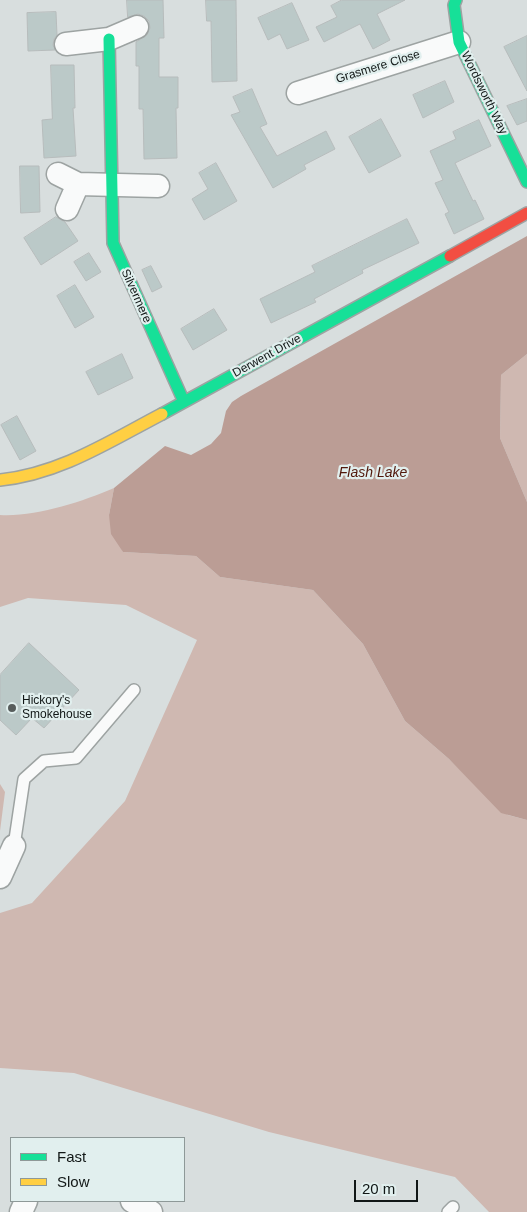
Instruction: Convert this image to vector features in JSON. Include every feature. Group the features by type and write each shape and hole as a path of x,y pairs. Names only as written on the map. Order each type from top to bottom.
{"street":[{"name":"Wordsworth Way","path":"456,0 454,5 459,42 527,182"},
{"path":"66,44 109,39 137,27"},
{"name":"Silvermere","path":"109,39 113,243 184,402"},
{"name":"Grasmere Close","path":"298,93 459,42"},
{"path":"58,174 78,184 158,186"},
{"path":"67,209 78,184"},
{"name":"Derwent Drive","path":"0,480 14,480 53,470 184,402 527,213"},
{"path":"0,878 14,846"},
{"path":"134,1202 151,1212"}],"lane":[{"path":"14,846 24,780 44,761 76,758 134,690"}],"shaded area":[{"path":"527,354 527,502 500,438 501,375"},
{"path":"114,488 109,515 123,552 196,556 220,577 313,590 363,644 405,721 449,759 508,815 527,820 527,1212 489,1212 455,1177 269,1132 74,1073 0,1068 0,913 32,903 125,801 197,640 126,605 28,598 0,607 0,515 28,514 58,508"},
{"path":"0,784 5,792 0,831"}],"water":[{"name":"Flash Lake","path":"527,236 527,354 501,375 500,438 527,502 527,820 501,813 449,759 405,721 363,644 313,590 220,577 196,556 123,552 111,534 109,515 114,488 165,446 191,455 211,444 221,433 226,411 232,402 241,396"}],"building":[{"path":"127,0 163,0 164,38 159,38 159,77 178,77 178,108 176,108 177,158 144,159 143,109 139,109 139,66 136,66 136,42 147,35 150,28 149,21 144,16 138,14 128,17"},
{"path":"206,0 236,0 237,81 212,82 211,21 207,21"},
{"path":"342,0 405,0 377,14 390,40 373,49 360,24 324,42 316,27 337,17 331,6"},
{"path":"292,3 309,40 287,49 280,34 268,40 258,18"},
{"path":"56,12 57,35 53,45 55,50 28,51 27,13"},
{"path":"527,36 527,91 504,47"},
{"path":"51,65 74,65 75,108 73,108 76,156 44,158 42,120 52,119"},
{"path":"445,81 454,102 423,118 413,95"},
{"path":"252,89 267,124 260,127 277,156 326,131 335,149 304,165 306,169 273,188 231,115 240,112 233,97"},
{"path":"527,99 527,121 517,125 507,106"},
{"path":"381,119 401,156 369,173 349,137"},
{"path":"479,120 491,146 455,163 484,219 454,234 445,214 449,212 435,183 443,180 430,151 456,139 453,132"},
{"path":"216,163 237,201 204,220 192,199 208,189 199,173"},
{"path":"20,166 39,166 40,212 21,213"},
{"path":"56,217 65,222 78,241 41,265 24,238"},
{"path":"407,219 419,243 362,270 363,273 314,299 316,302 271,323 260,299 315,272 312,266"},
{"path":"89,253 101,272 86,281 74,262"},
{"path":"151,266 162,287 152,292 142,270"},
{"path":"75,285 94,317 75,328 57,296"},
{"path":"214,309 227,330 193,350 181,329"},
{"path":"122,354 133,378 98,395 86,372"},
{"path":"17,416 36,451 20,460 1,425"},
{"path":"29,643 79,690 44,728 32,718 16,735 0,720 0,675"}],"traffic: fast":[{"path":"456,0 454,5 459,42 527,182"},
{"path":"109,39 113,243 184,402"},
{"path":"162,414 450,256"}],"traffic: slow":[{"path":"0,480 22,477 64,464 162,414"}],"traffic: jam":[{"path":"450,256 527,213"}],"place":[{"name":"Hickory's Smokehouse","path":"12,708"}]}
